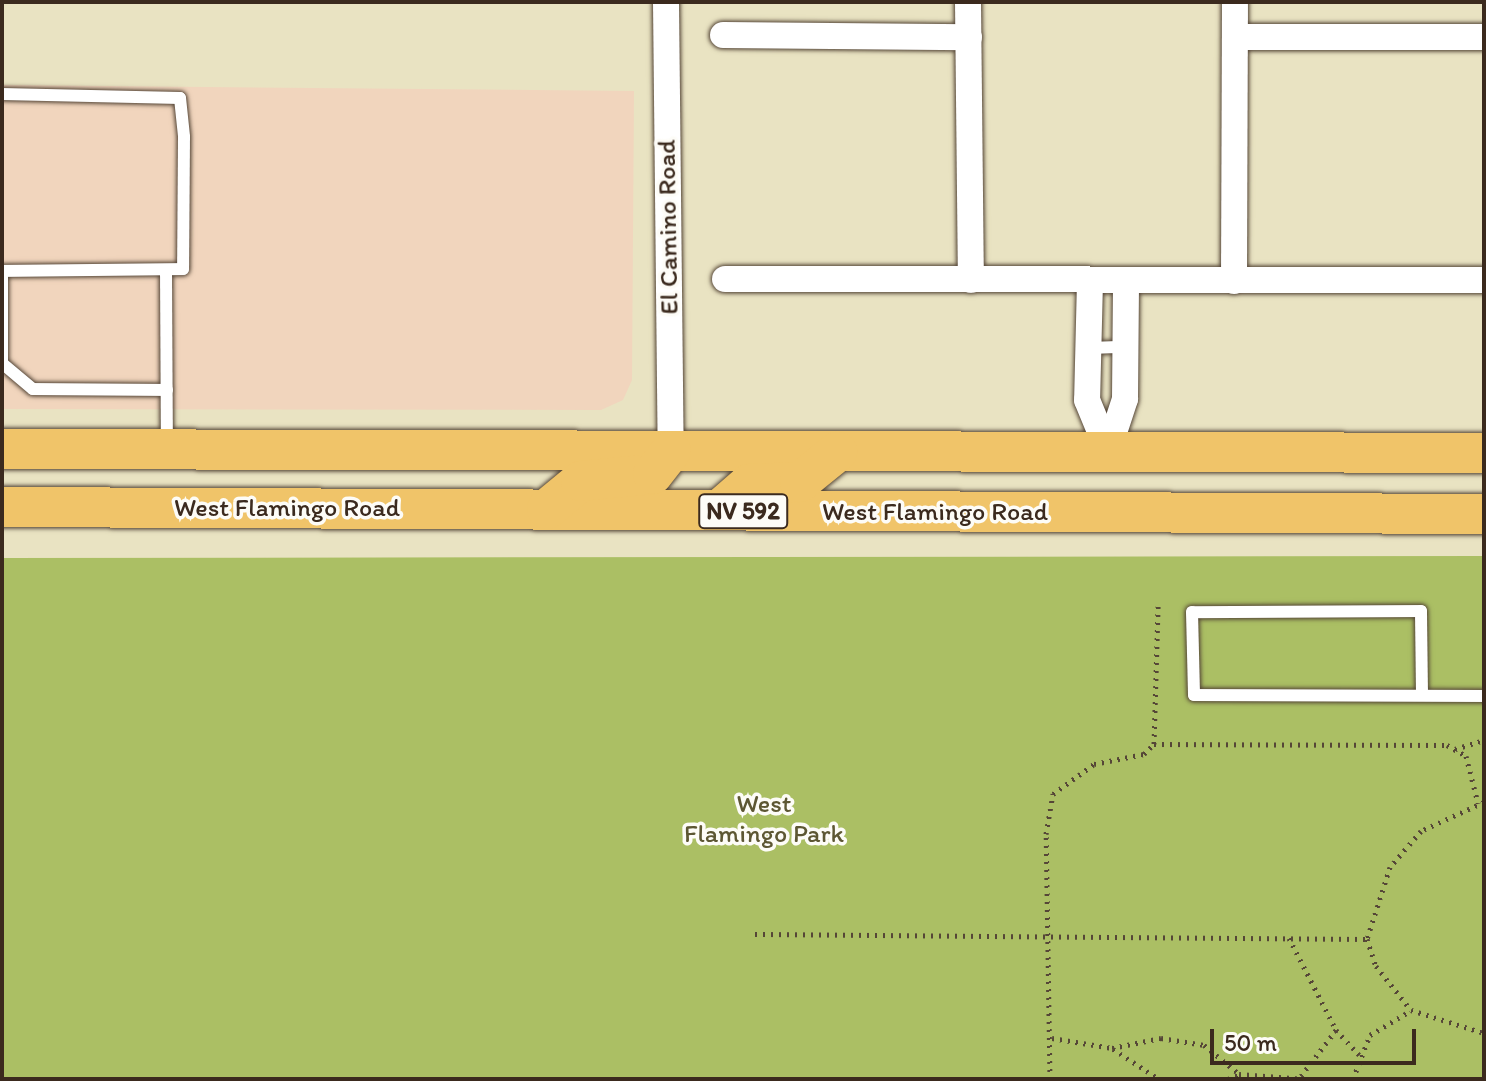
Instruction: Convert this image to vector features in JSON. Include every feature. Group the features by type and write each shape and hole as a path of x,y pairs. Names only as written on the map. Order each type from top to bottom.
{"main road":[{"path":"2,449 1484,453"},
{"path":"547,509 581,481 653,474 671,451"},
{"path":"719,510 749,484 800,482 837,452"},
{"path":"1279,514 1297,494 1334,488 1484,487"},
{"name":"West Flamingo Road","path":"2,507 1484,514"}],"street":[{"name":"El Camino Road","path":"666,2 671,451"},
{"path":"968,2 971,280"},
{"path":"1234,281 1235,2"},
{"path":"723,35 969,37"},
{"path":"1235,37 1484,37"},
{"path":"725,279 1484,280"},
{"path":"1090,281 1087,400 1108,451"},
{"path":"1108,451 1125,399 1126,281"}],"lane":[{"path":"2,94 180,98 183,269 2,271 2,364 33,389 167,390"},
{"path":"166,270 167,450"},
{"path":"1088,348 1126,347"},
{"path":"1422,695 1421,611 1192,612 1194,695 1484,696"}],"path":[{"path":"1050,1079 1052,1038 1046,935 1053,794 1094,764 1144,754 1154,744 1158,606"},
{"path":"1154,744 1455,749 1484,740"},
{"path":"1455,749 1471,765 1481,802 1421,831 1390,867 1367,939 1376,966 1411,1010 1484,1033"},
{"path":"755,934 1367,939"},
{"path":"1289,938 1336,1030 1359,1055"},
{"path":"1353,1079 1359,1055 1370,1035 1411,1010"},
{"path":"1228,1079 1239,1074 1303,1078 1336,1030"},
{"path":"1052,1038 1112,1048 1161,1038 1204,1045 1239,1074"},
{"path":"1112,1048 1159,1079"}],"shaded area":[{"path":"2,85 634,91 632,380 623,400 601,410 2,409"}],"green space":[{"name":"West Flamingo Park","path":"1484,556 1484,1079 2,1079 2,558"}]}
